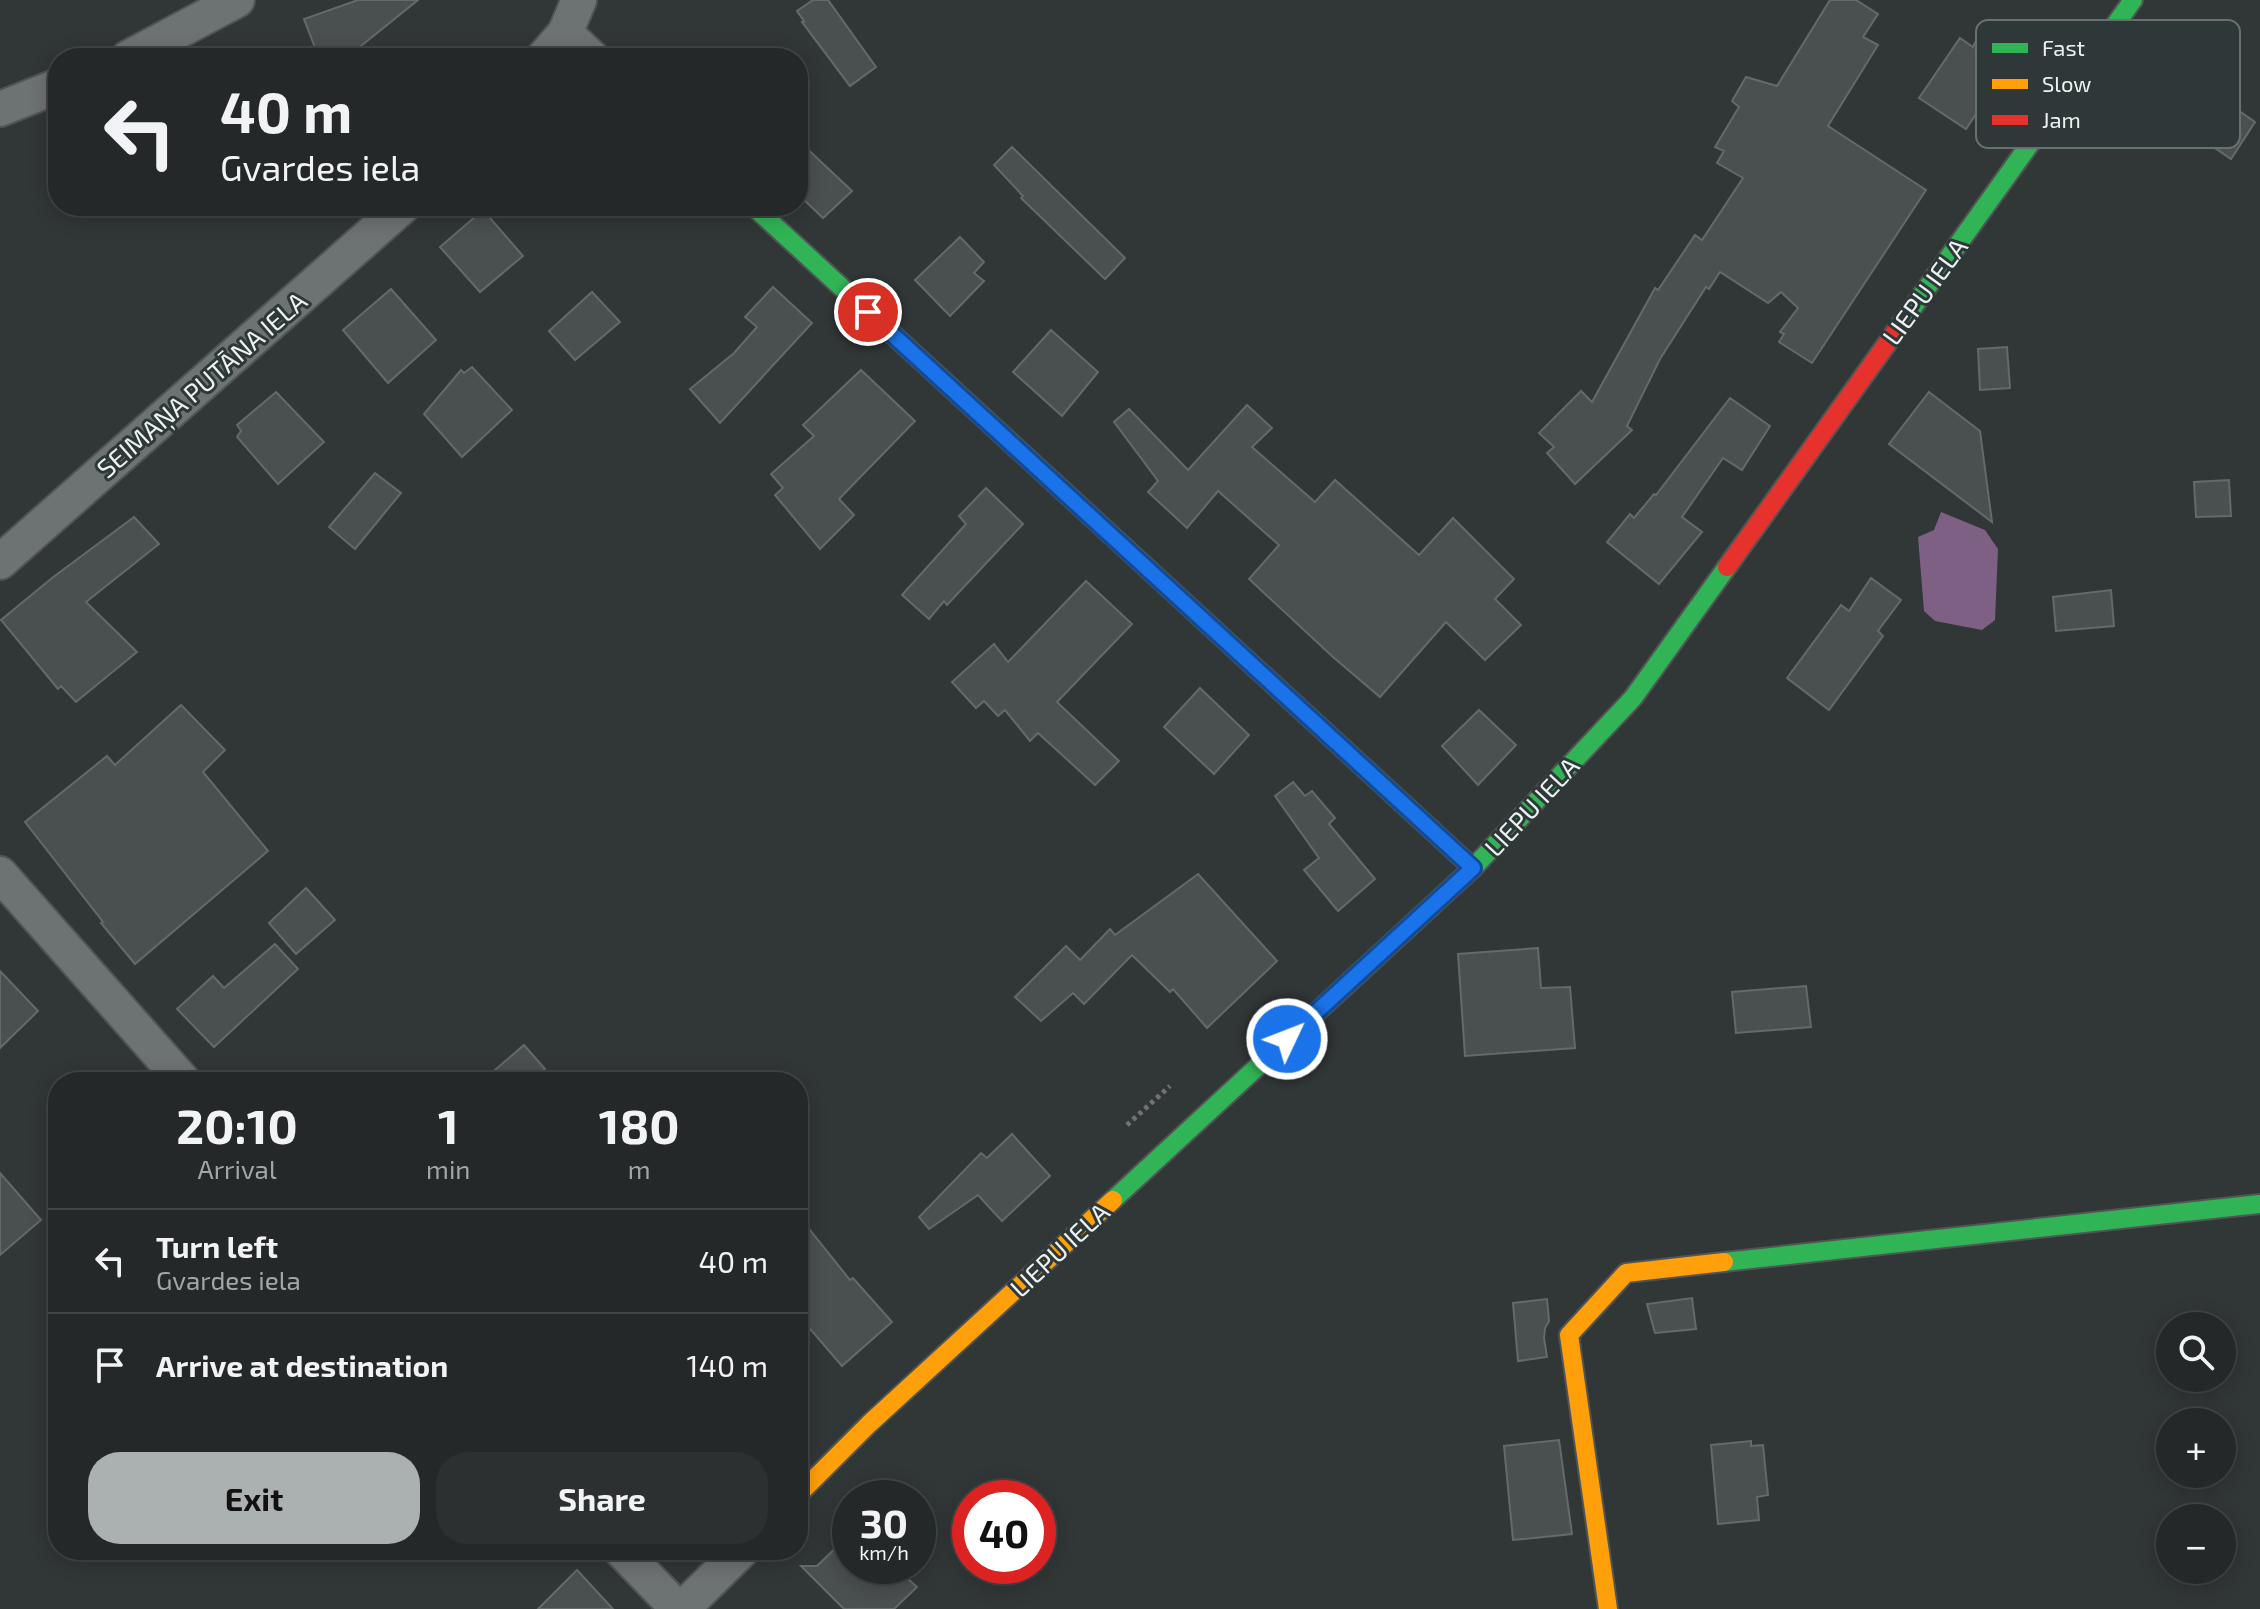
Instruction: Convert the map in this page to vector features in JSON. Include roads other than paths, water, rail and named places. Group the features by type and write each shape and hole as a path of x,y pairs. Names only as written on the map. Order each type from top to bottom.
{"street":[{"path":"147,48 237,0"},
{"path":"554,46 579,0"},
{"name":"LIEPU IELA","path":"2119,20 2133,0"},
{"path":"0,109 48,90"},
{"name":"LIEPU IELA","path":"808,1485 881,1413 1473,868 1633,698 2027,148"},
{"name":"SEIMAŅA PUTĀNA IELA","path":"0,562 392,216"},
{"path":"764,216 1473,868"},
{"path":"0,874 175,1072"},
{"path":"1608,1609 1569,1335 1626,1273 2260,1204"},
{"path":"631,1560 680,1609 731,1560"}]}
